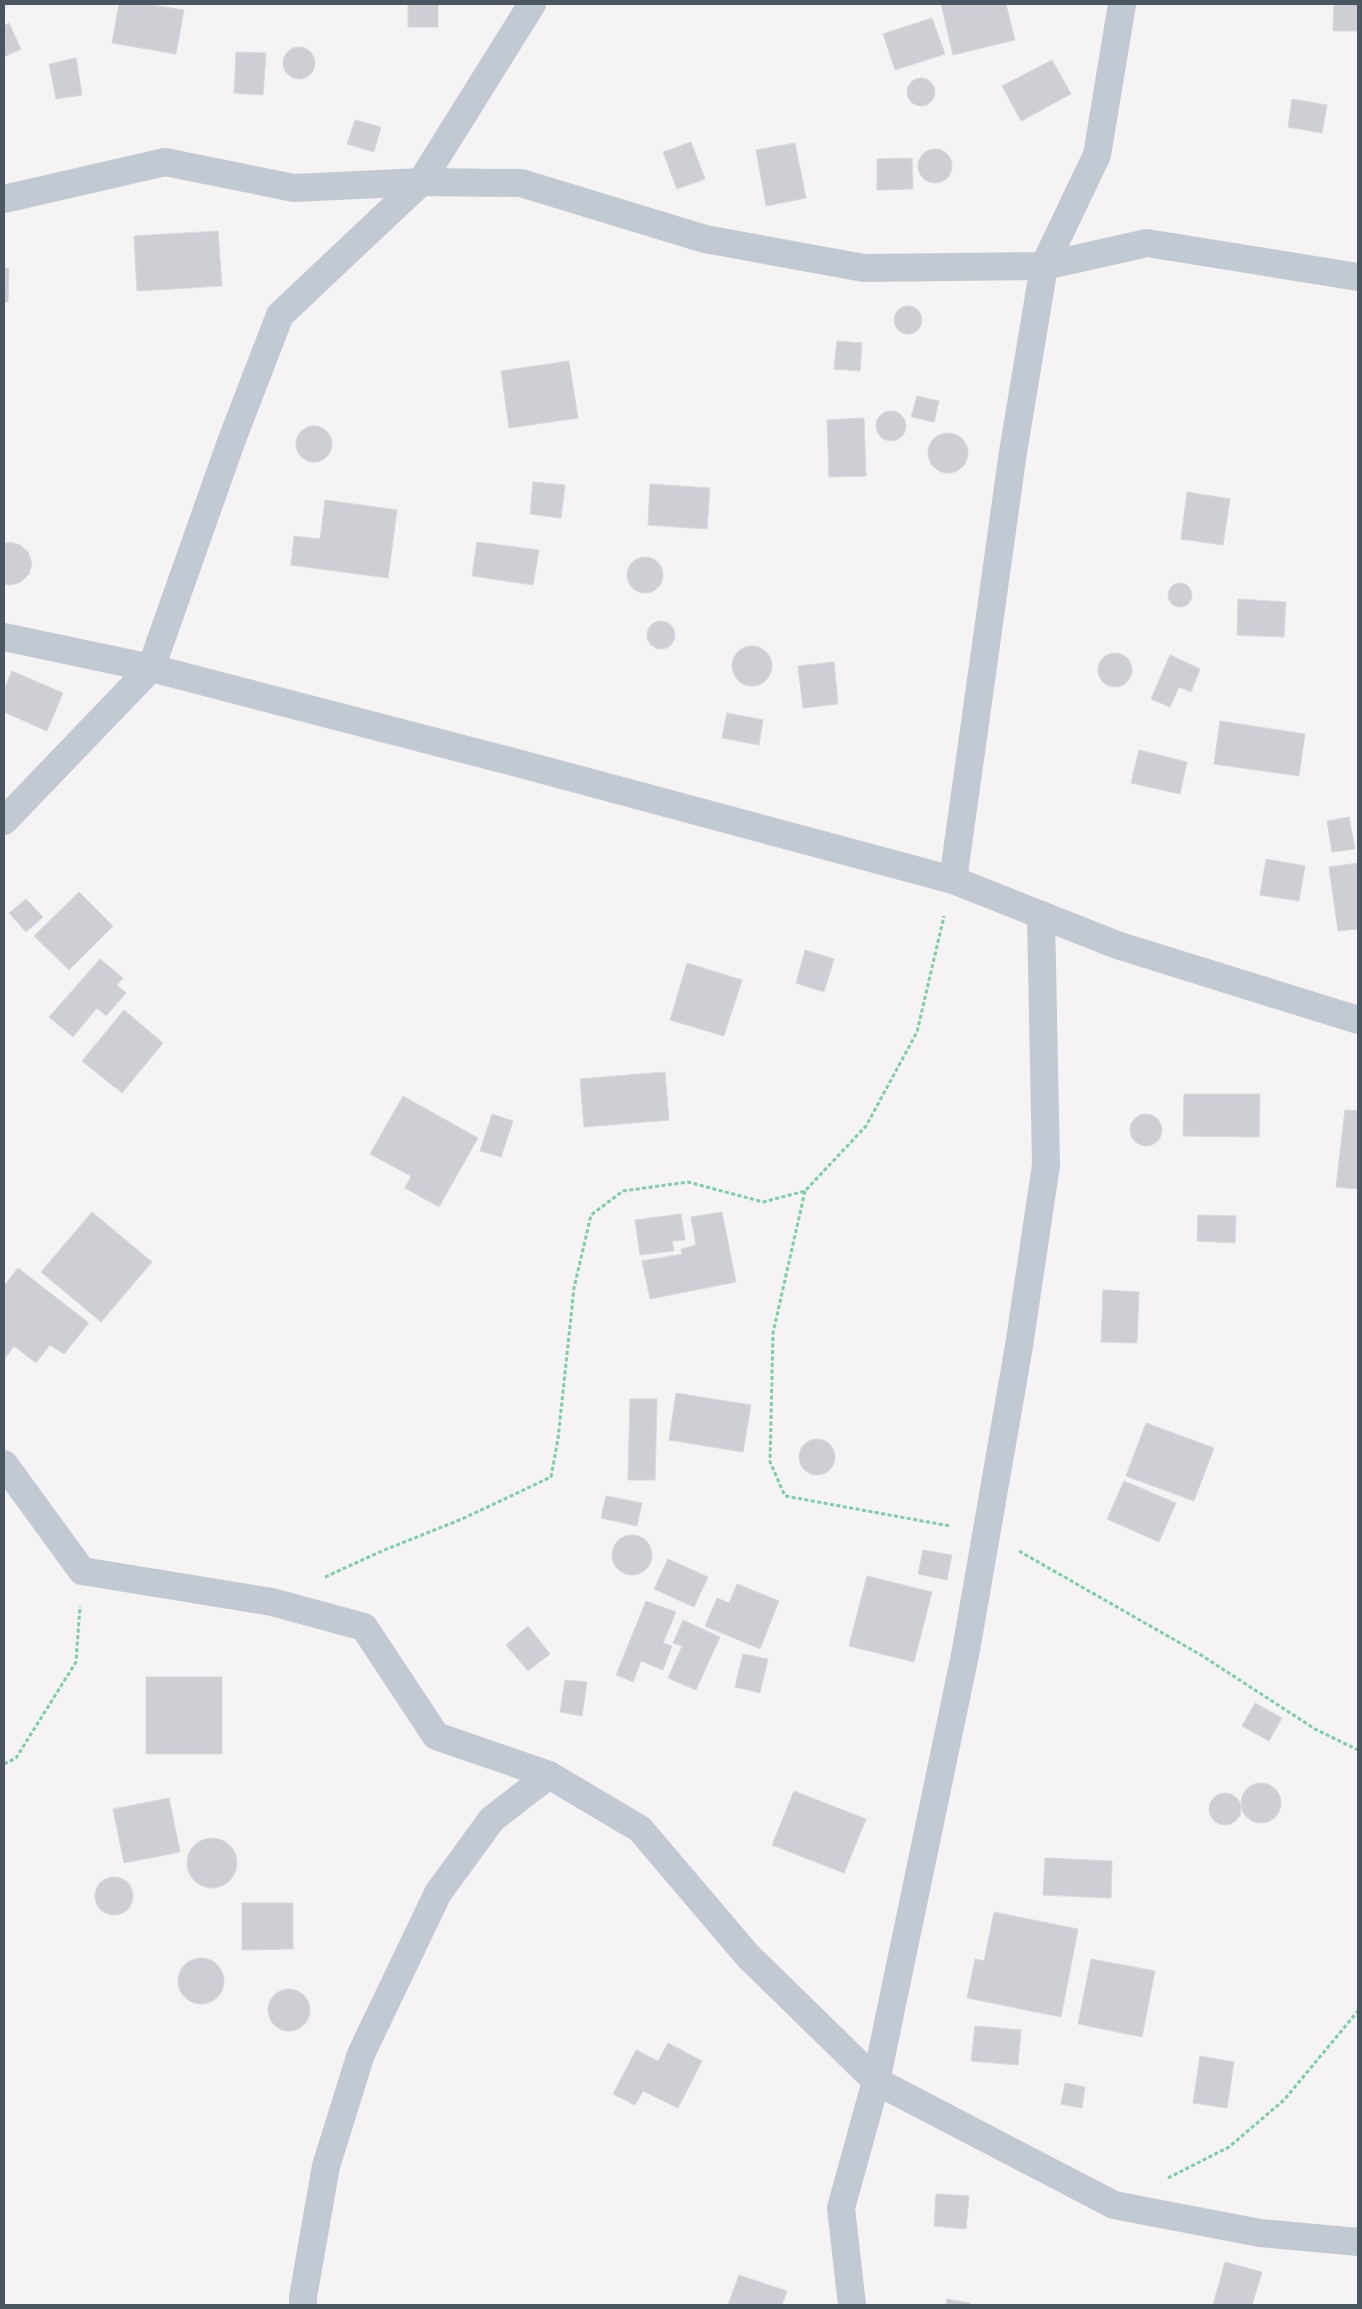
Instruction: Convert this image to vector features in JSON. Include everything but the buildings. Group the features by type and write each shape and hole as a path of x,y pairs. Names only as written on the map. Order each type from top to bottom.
{"street":[{"path":"4,821 151,668 231,442 280,315 421,182 532,4"},
{"path":"953,880 1013,452 1044,266 1097,155 1122,4"},
{"path":"4,199 165,162 294,188 421,182 521,183 704,238 864,268 1044,266 1147,244 1358,277"},
{"path":"4,637 151,668 521,764 953,880 1118,945 1358,1020"},
{"path":"852,2305 841,2208 876,2081 966,1650 1019,1346 1046,1165 1041,915"},
{"path":"4,1464 82,1570 272,1602 364,1627 436,1736 549,1775 640,1828 748,1956 876,2081 1114,2205 1260,2233 1358,2242"},
{"path":"304,2305 303,2297 326,2166 361,2054 438,1893 492,1819 549,1775"}],"path":[{"path":"953,880 916,1032 866,1126 805,1191 773,1333 770,1462 786,1496 986,1533 1201,1655 1315,1729 1358,1750"},
{"path":"323,1578 382,1551 462,1520 551,1477 558,1439 574,1288 591,1215 623,1191 688,1182 763,1202 805,1191"},
{"path":"4,1764 16,1758 76,1662 82,1570"},
{"path":"1167,2178 1229,2147 1284,2100 1358,2011"}]}
